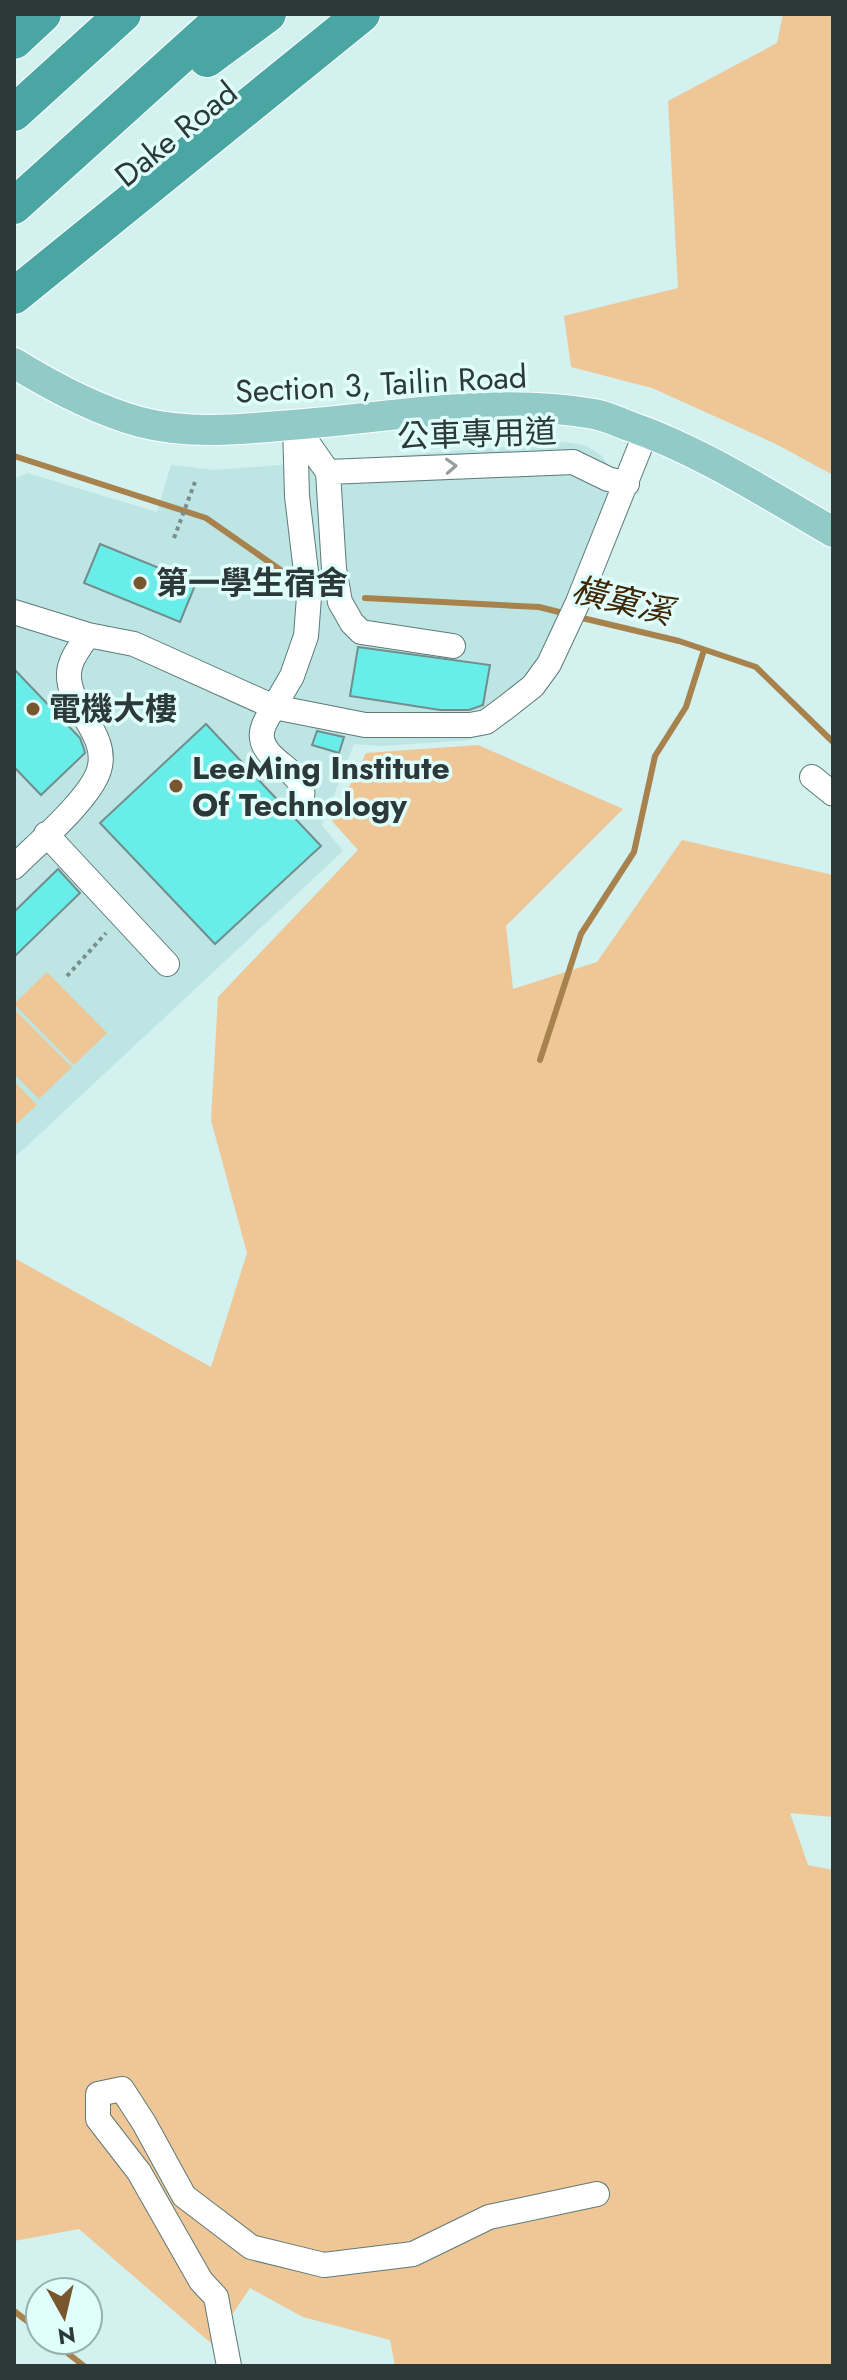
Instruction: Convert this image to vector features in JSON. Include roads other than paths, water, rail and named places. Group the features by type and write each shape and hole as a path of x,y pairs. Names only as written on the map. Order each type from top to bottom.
{"highway":[{"path":"14,41 43,14"},
{"path":"14,83 88,14"},
{"path":"14,113 123,14"},
{"path":"14,206 227,14"},
{"path":"51,174 268,14"},
{"path":"14,296 362,14"}],"main road":[{"name":"Section 3, Tailin Road","path":"14,363 69,394 141,422 203,430 513,408 596,414 667,439 833,532"}],"street":[{"name":"Dake Road","path":"14,304 377,14"},
{"path":"295,425 328,472 334,569 340,602 352,623 361,632 453,646"},
{"path":"295,425 297,496 309,597 306,636 292,676 263,728 262,738 265,747 302,784 304,793 301,801"},
{"path":"14,612 88,635 134,644 274,707 365,725 470,725 486,722 533,686 561,640 646,432"},
{"name":"公車專用道","path":"328,472 573,462 608,479 627,484"},
{"path":"14,867 88,791 99,773 102,757 97,739 72,692 69,673 73,656 88,635"},
{"path":"812,777 833,794"},
{"path":"46,834 167,964"},
{"path":"229,2366 216,2297 201,2281 139,2172 98,2119 98,2094 122,2089 184,2196 239,2238 251,2247 324,2265 413,2254 489,2217 597,2194"}],"waterway":[{"name":"橫窠溪","path":"14,456 206,518 292,578"},
{"name":"橫窠溪","path":"365,598 539,607 567,614"},
{"name":"橫窠溪","path":"578,617 679,641 756,667 833,742"},
{"path":"540,1060 581,934 634,852 655,756 686,707 704,650"},
{"path":"14,2311 24,2319"},
{"path":"71,2356 84,2366"}],"place":[{"name":"第一學生宿舍","path":"140,583"},
{"name":"電機大樓","path":"33,709"},
{"name":"LeeMing Institute Of Technology","path":"176,786"}]}
